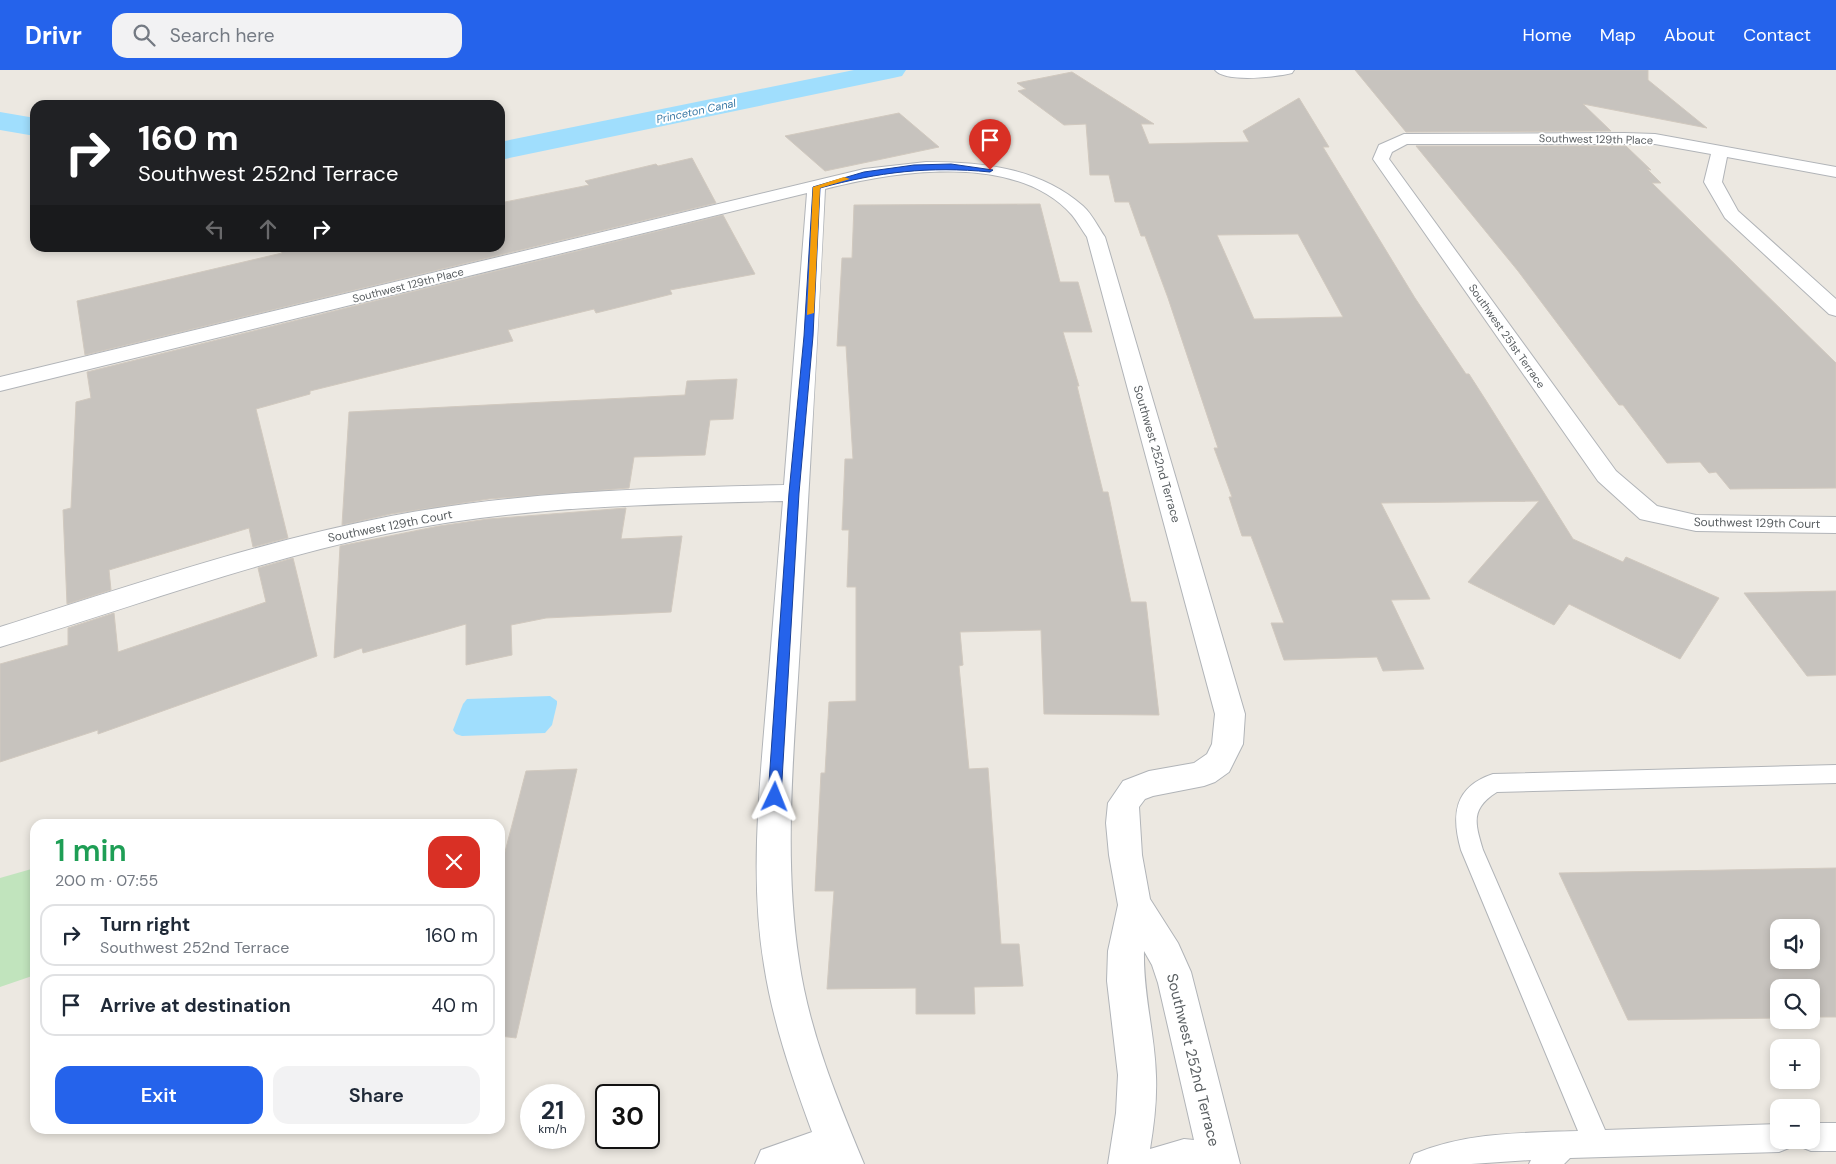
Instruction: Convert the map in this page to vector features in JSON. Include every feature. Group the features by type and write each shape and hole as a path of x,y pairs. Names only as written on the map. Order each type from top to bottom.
{"street":[{"path":"1222,70 1258,75 1287,70"},
{"name":"Southwest 129th Place","path":"1385,149 1404,138 1655,139 1836,172"},
{"name":"Southwest 251st Terrace","path":"1385,149 1381,160 1607,476 1649,513"},
{"path":"1720,152 1713,182 1731,214 1836,310"},
{"name":"Southwest 252nd Terrace","path":"816,187 864,174 914,167 951,166 990,170 1031,182 1064,199 1080,211 1096,237 1230,714 1231,734 1226,754 1215,765 1200,776 1145,785 1131,792 1123,804 1123,842 1135,905 1169,962 1220,1164"},
{"path":"775,1164 840,1154 794,1028 782,963 775,904 773,830 794,493 808,336 816,187"},
{"name":"Southwest 129th Place","path":"0,384 816,187"},
{"name":"Southwest 129th Court","path":"0,637 250,558 392,524 467,512 554,502 620,497 794,493"},
{"name":"Southwest 129th Court","path":"1649,513 1696,524 1836,525"},
{"name":"Southwest 252nd Terrace","path":"1128,1164 1136,1113 1137,1075 1124,981 1126,951 1135,905"},
{"path":"1162,1164 1184,1159 1220,1164"}],"lane":[{"path":"1596,1144 1472,850 1464,819 1468,803 1478,791 1493,783 1836,774"},
{"path":"1820,1138 1836,1137"},
{"path":"1424,1164 1439,1158 1480,1148 1770,1138"},
{"path":"1543,1164 1566,1144"}],"green space":[{"path":"30,869 30,977 0,987 0,878"}],"water":[{"path":"550,696 557,701 557,704 552,725 545,733 462,736 456,734 453,730 463,704 467,699"}],"building":[{"path":"1355,70 1648,70 1648,80 1707,128 1583,104 1611,131 1406,132"},
{"path":"1072,72 1154,124 1141,124 1149,144 1249,142 1243,131 1299,98 1329,147 1323,147 1415,298 1466,374 1469,374 1573,539 1623,562 1626,557 1719,598 1680,659 1569,604 1554,625 1468,582 1539,501 1381,503 1430,599 1391,600 1424,669 1383,671 1377,657 1284,660 1271,623 1284,623 1251,536 1242,536 1229,497 1232,497 1214,448 1218,448 1168,298 1145,236 1141,236 1129,202 1115,202 1109,175 1090,175 1086,124 1064,125 1018,91 1026,89 1017,83","holes":["1298,234 1343,317 1254,319 1217,235"]},
{"path":"899,113 939,147 825,171 785,136"},
{"path":"1416,146 1626,146 1651,170 1647,169 1661,183 1652,183 1836,363 1836,488 1730,489 1716,472 1709,473 1700,462 1667,463 1623,405 1619,405 1518,271"},
{"path":"692,158 716,203 85,355 77,301 282,252 505,252 505,202 589,185 585,181 656,164 658,166"},
{"path":"1040,204 1060,282 1078,282 1092,332 1063,332 1079,386 1077,386 1103,492 1108,492 1131,602 1146,602 1159,715 1044,714 1041,630 960,632 963,665 959,666 969,769 988,768 1001,944 1019,944 1023,986 974,987 975,1014 916,1014 916,988 827,989 834,891 815,891 821,773 825,773 829,702 856,701 856,587 847,587 849,530 842,530 845,459 853,459 846,346 837,346 842,258 852,258 854,205"},
{"path":"723,215 755,274 670,290 672,294 596,313 594,309 508,330 513,341 310,391 310,394 256,409 288,538 253,547 249,528 109,570 111,590 67,604 63,510 71,508 76,402 91,398 87,372"},
{"path":"737,379 733,419 710,420 705,455 634,457 629,488 489,499 391,514 342,525 349,412 685,395 687,381"},
{"path":"626,508 621,539 682,536 671,612 546,618 511,625 512,655 466,665 466,624 363,653 362,648 334,658 340,546 439,526 488,519"},
{"path":"293,558 317,656 98,734 98,730 0,762 0,664 68,645 68,628 114,613 118,652 266,602 258,568"},
{"path":"1836,591 1836,675 1807,676 1744,593"},
{"path":"577,769 516,1038 505,1037 505,852 526,771"},
{"path":"1836,868 1836,1017 1820,1017 1820,979 1770,979 1770,1018 1628,1020 1559,873"}],"waterway":[{"name":"Princeton Canal","path":"505,150 893,70"},
{"name":"Princeton Canal","path":"0,121 30,126"}],"slow traffic":[{"path":"810,313 816,187 846,179"}],"route":[{"path":"775,797 794,493 808,336 816,187 864,174 914,167 951,166 990,170"}]}
